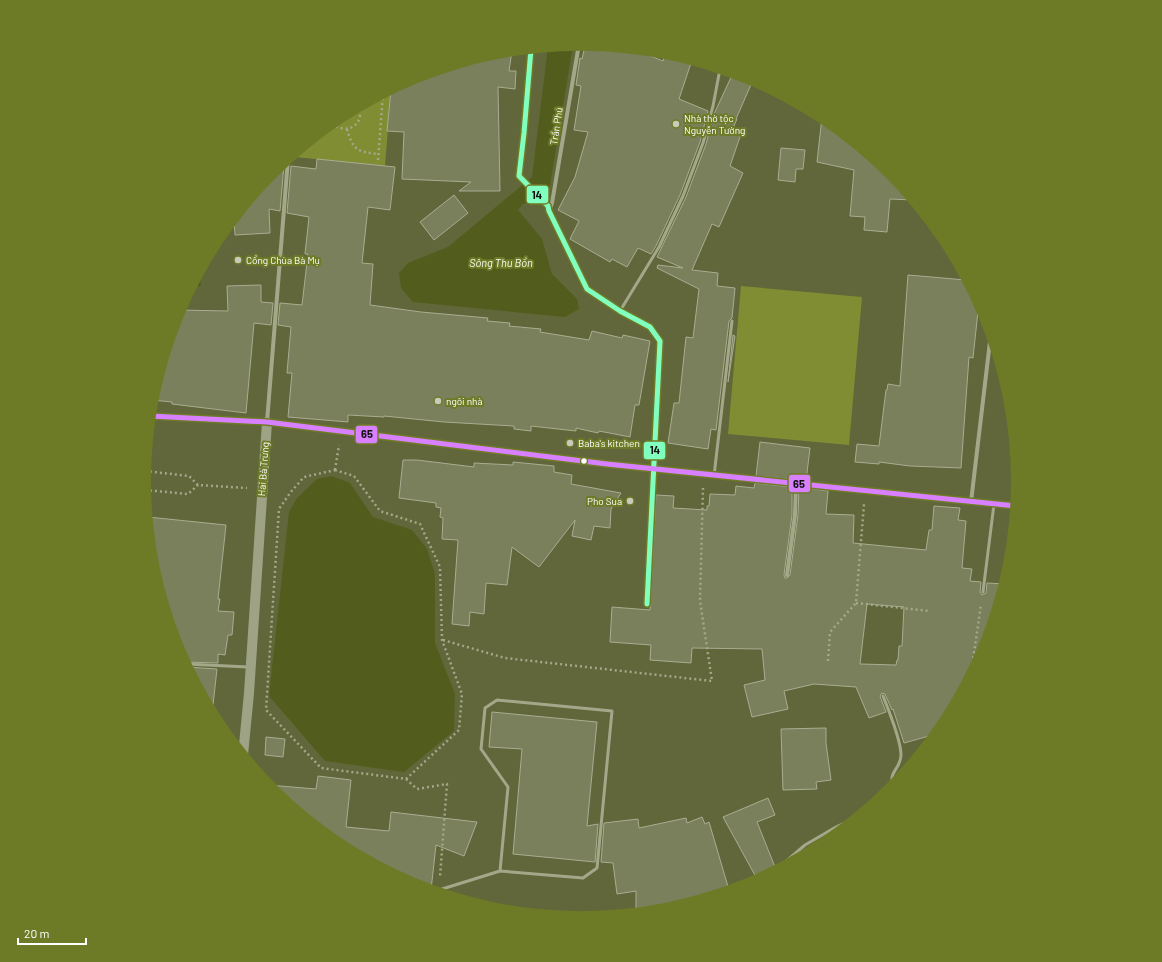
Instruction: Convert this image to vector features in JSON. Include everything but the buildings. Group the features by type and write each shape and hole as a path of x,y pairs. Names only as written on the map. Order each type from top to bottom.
{"street":[{"name":"Trần Phú","path":"549,211 552,203 578,51"},
{"path":"531,54 519,176 548,206 549,211 587,289 620,311 650,326 660,341 647,604"},
{"name":"Hai Bà Trưng","path":"244,747 266,422 287,167"},
{"path":"971,502 989,345"},
{"path":"156,416 266,422 607,464 1010,505"},
{"path":"787,575 795,515 796,484"}],"lane":[{"path":"620,311 659,248 683,196 703,143 713,106 719,74"},
{"path":"714,476 732,321"},
{"path":"983,592 994,504"},
{"path":"192,664 250,667"},
{"path":"883,696 895,728 901,754 900,761 892,774 891,779"},
{"path":"446,889 500,871 583,878 597,868 612,711 497,700 485,708 481,749 508,787 500,871"},
{"path":"795,853 805,845 837,827"}],"path":[{"path":"378,160 383,100"},
{"path":"337,126 347,129 355,125 358,122 360,113"},
{"path":"347,129 350,140 355,148 365,153 379,154"},
{"path":"335,470 340,431"},
{"path":"406,779 459,730 462,694 442,640 440,567 420,524 380,510 354,476 335,470 304,477 290,493 280,509 266,710 321,768 406,779 417,789 447,784 439,887"},
{"path":"151,472 189,476 198,486"},
{"path":"442,640 505,658 712,681 700,601 704,474"},
{"path":"151,491 188,494 198,486 262,489"},
{"path":"828,661 830,632 856,603 865,491"},
{"path":"973,656 983,592"},
{"path":"856,603 929,611"}],"shaded area":[{"path":"391,95 385,166 298,157 342,123"},
{"path":"741,286 862,297 849,445 728,434"}],"water":[{"name":"Sông Thu Bồn","path":"572,51 548,197 523,204 518,210 542,239 552,274 577,299 579,309 565,317 413,302 401,288 399,273 408,263 448,247 532,177 547,53"},
{"path":"332,476 350,483 373,517 412,530 427,549 435,574 435,643 455,694 454,731 404,772 325,761 269,696 289,512 297,498 317,479"}],"transit line":[{"name":"14","path":"531,54 519,176 548,206 549,211 587,289 620,311 650,327 660,341 647,604"},
{"name":"65","path":"156,416 267,422 607,464 1010,505"}],"place":[{"name":"Nhà thờ tộc Nguyễn Tường","path":"676,124"},
{"name":"Cổng Chùa Bà Mụ","path":"238,260"},
{"name":"ngôi nhà","path":"438,401"},
{"name":"Baba's kitchen","path":"570,443"},
{"name":"Pho Sua","path":"630,501"}]}
